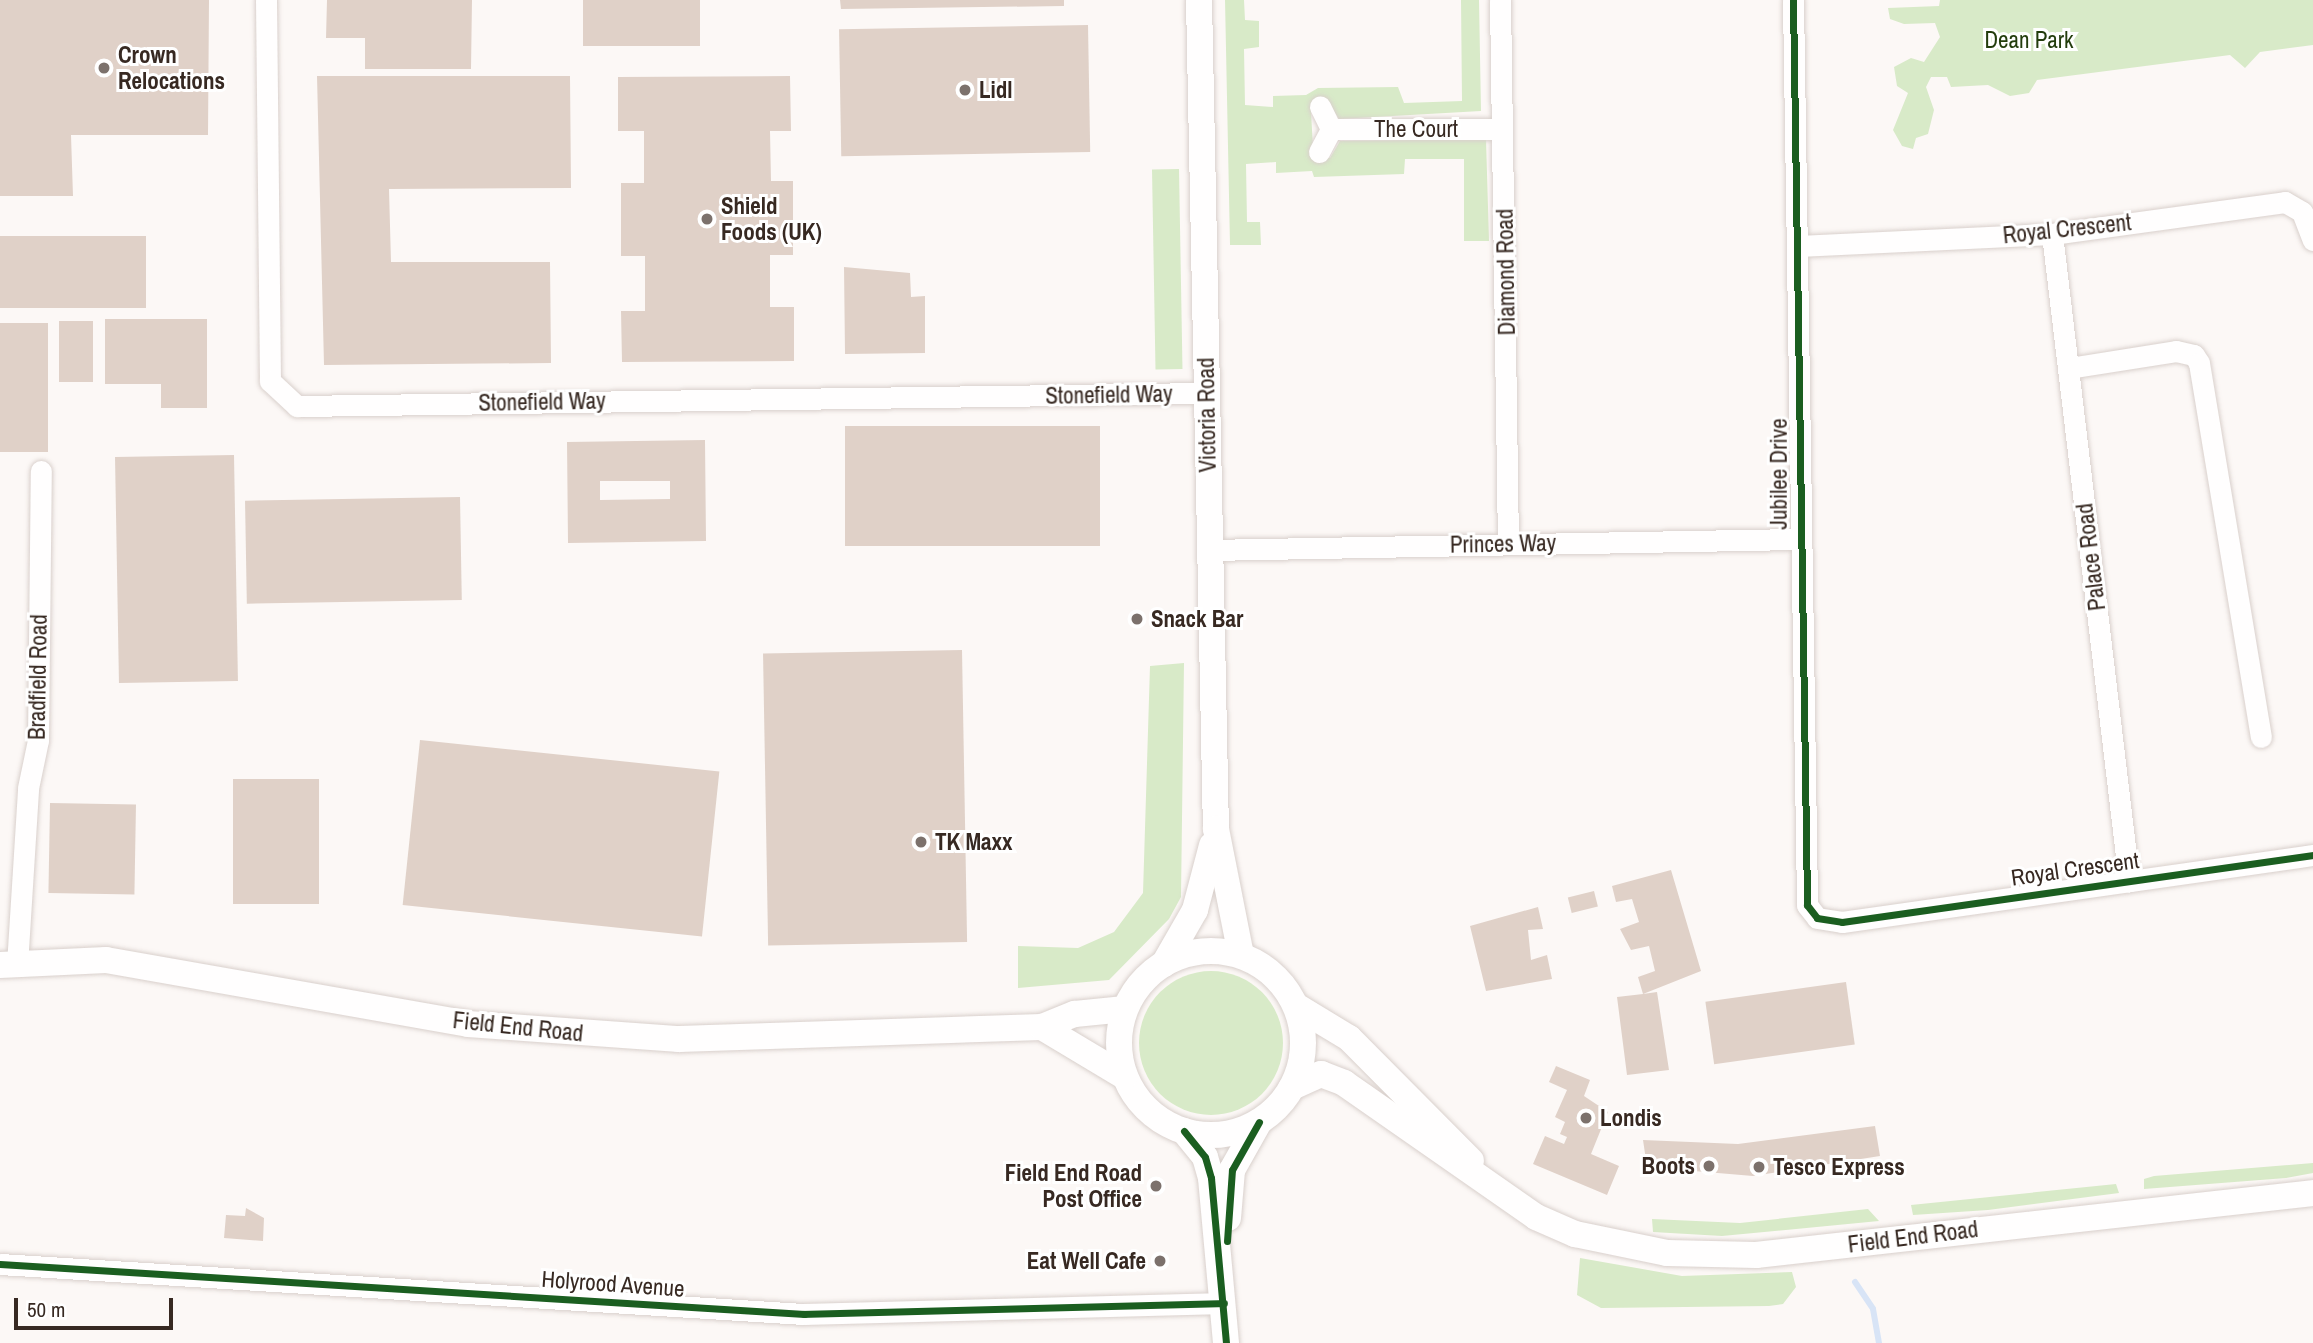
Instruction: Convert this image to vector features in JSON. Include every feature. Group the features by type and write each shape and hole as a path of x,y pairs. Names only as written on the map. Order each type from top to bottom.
{"street":[{"name":"Stonefield Way","path":"265,0 270,381 298,406 1206,393"},
{"name":"Victoria Road","path":"1199,0 1208,550 1216,829 1241,955"},
{"name":"Diamond Road","path":"1500,0 1508,543"},
{"name":"Jubilee Drive","path":"1793,0 1804,879 1807,905 1817,918 1842,922"},
{"path":"1319,152 1331,129 1320,106"},
{"name":"The Court","path":"1331,129 1502,129"},
{"name":"Royal Crescent","path":"1798,246 2052,234 2302,201 2313,240"},
{"name":"Palace Road","path":"2052,234 2129,881"},
{"path":"2069,368 2176,351 2194,355 2199,363 2261,737"},
{"name":"Bradfield Road","path":"8,965 28,788 38,740 40,471"},
{"name":"Princes Way","path":"1208,550 1798,539"},
{"name":"Victoria Road","path":"1164,964 1195,910 1216,829"},
{"name":"Royal Crescent","path":"1842,922 2313,855"},
{"path":"1124,1076 1119,1038 1125,1009 1141,983 1164,964 1214,950 1241,955 1276,977 1296,1006 1303,1037 1292,1087 1259,1122 1231,1170 1224,1303"},
{"name":"Field End Road","path":"8,965 106,960 468,1024 586,1035 730,1038 1042,1027 1075,1014 1125,1009"},
{"name":"Field End Road","path":"1296,1006 1349,1038 1520,1208"},
{"path":"1042,1027 1124,1076 1156,1118 1184,1131 1222,1134 1259,1122"},
{"name":"Field End Road","path":"1292,1087 1321,1074 1344,1083 1520,1208 1575,1234 1630,1248 1714,1256 2313,1193"},
{"path":"1184,1131 1205,1157 1211,1178 1226,1343"},
{"name":"Holyrood Avenue","path":"0,1264 804,1314 1224,1303"}],"green space":[{"path":"1225,0 1244,0 1245,20 1259,21 1259,47 1244,49 1245,105 1273,107 1273,96 1306,95 1318,88 1398,87 1404,103 1462,101 1461,0 1479,0 1481,111 1339,119 1328,102 1311,112 1313,148 1330,158 1340,141 1486,139 1489,241 1464,241 1464,159 1405,159 1404,174 1314,177 1312,171 1276,173 1276,162 1246,164 1247,222 1260,222 1261,245 1230,245"},
{"name":"Dean Park","path":"1940,0 2313,0 2313,45 2260,52 2245,68 2230,55 2037,80 2029,93 2010,96 1988,85 1951,87 1947,77 1931,77 1926,87 1934,110 1928,134 1916,138 1913,149 1902,146 1893,130 1908,93 1897,86 1894,67 1911,58 1924,62 1940,37 1935,23 1904,24 1890,19 1888,8 1939,6"},
{"path":"1152,169 1179,169 1182,369 1155,369"},
{"path":"1184,663 1181,897 1169,919 1109,980 1018,988 1018,946 1078,948 1114,932 1143,893 1150,666"},
{"path":"1211,971 1239,976 1262,992 1278,1015 1283,1043 1278,1071 1262,1094 1239,1110 1211,1115 1183,1110 1160,1094 1144,1071 1139,1043 1144,1015 1160,992 1183,976"},
{"path":"2313,1163 2313,1173 2286,1178 2144,1189 2144,1179 2154,1176"},
{"path":"2116,1184 2119,1193 1988,1210 1913,1215 1911,1205"},
{"path":"1868,1209 1879,1221 1722,1236 1653,1232 1652,1219 1740,1223"},
{"path":"1580,1258 1682,1276 1792,1272 1796,1287 1783,1304 1769,1306 1601,1308 1577,1295"}],"building":[{"name":"Crown Relocations","path":"0,0 209,0 208,135 71,135 73,196 0,196"},
{"path":"327,0 472,0 471,69 365,69 365,38 326,38"},
{"path":"583,0 700,0 700,46 583,46"},
{"path":"840,0 1064,0 1064,6 841,9"},
{"name":"Lidl","path":"1088,25 1090,152 841,156 839,29"},
{"path":"317,76 570,76 571,188 389,189 391,262 550,262 551,363 324,365"},
{"name":"Shield Foods (UK)","path":"790,76 791,131 770,131 771,181 793,181 793,255 770,255 770,307 794,307 794,361 622,362 621,311 645,311 645,256 621,256 621,183 644,183 644,131 618,131 618,77"},
{"path":"0,236 146,236 146,308 0,308"},
{"path":"844,267 910,273 911,297 925,296 925,353 845,354"},
{"path":"105,319 207,319 207,408 161,408 161,384 105,384"},
{"path":"59,321 93,321 93,382 59,382"},
{"path":"0,323 48,323 48,452 0,452"},
{"path":"845,426 1100,426 1100,546 845,546"},
{"path":"705,440 706,541 568,543 567,442","holes":["600,481 670,481 670,499 600,500"]},
{"path":"234,455 238,681 119,683 115,457"},
{"path":"460,497 462,600 247,604 245,501"},
{"path":"962,650 967,942 768,945 763,653"},
{"path":"420,740 719,771 702,937 403,905"},
{"path":"233,779 319,779 319,904 233,904"},
{"path":"50,803 136,805 134,894 48,893"},
{"path":"1671,870 1701,971 1643,994 1638,977 1655,971 1649,946 1631,950 1620,929 1639,922 1632,899 1616,902 1612,886"},
{"path":"1594,891 1598,907 1572,913 1568,898"},
{"path":"1538,907 1543,929 1528,930 1531,960 1547,955 1552,979 1486,991 1470,926"},
{"path":"1846,982 1855,1044 1714,1064 1705,1002"},
{"path":"1657,992 1669,1070 1627,1075 1617,997"},
{"path":"1556,1066 1590,1080 1584,1096 1608,1112 1591,1154 1619,1166 1607,1195 1533,1164 1545,1136 1564,1144 1567,1137 1560,1134 1565,1122 1555,1117 1567,1090 1549,1082"},
{"path":"1875,1126 1880,1156 1753,1176 1647,1167 1643,1140 1738,1144"},
{"path":"246,1208 264,1218 263,1241 224,1238 226,1215 245,1216"}],"waterway":[{"path":"1855,1282 1873,1309 1879,1343"}],"cycle path":[{"path":"1793,0 1807,905 1817,918 1842,922 2313,855"},
{"path":"1227,1241 1232,1170 1259,1122"},
{"path":"1184,1131 1205,1157 1211,1178 1226,1343"},
{"path":"0,1264 804,1314 1224,1303"}],"place":[{"name":"Crown Relocations","path":"104,68"},
{"name":"Lidl","path":"965,90"},
{"name":"Shield Foods (UK)","path":"707,219"},
{"name":"Snack Bar","path":"1137,619"},
{"name":"TK Maxx","path":"921,842"},
{"name":"Londis","path":"1586,1118"},
{"name":"Boots","path":"1709,1166"},
{"name":"Tesco Express","path":"1759,1167"},
{"name":"Field End Road Post Office","path":"1156,1186"},
{"name":"Eat Well Cafe","path":"1160,1261"}]}
